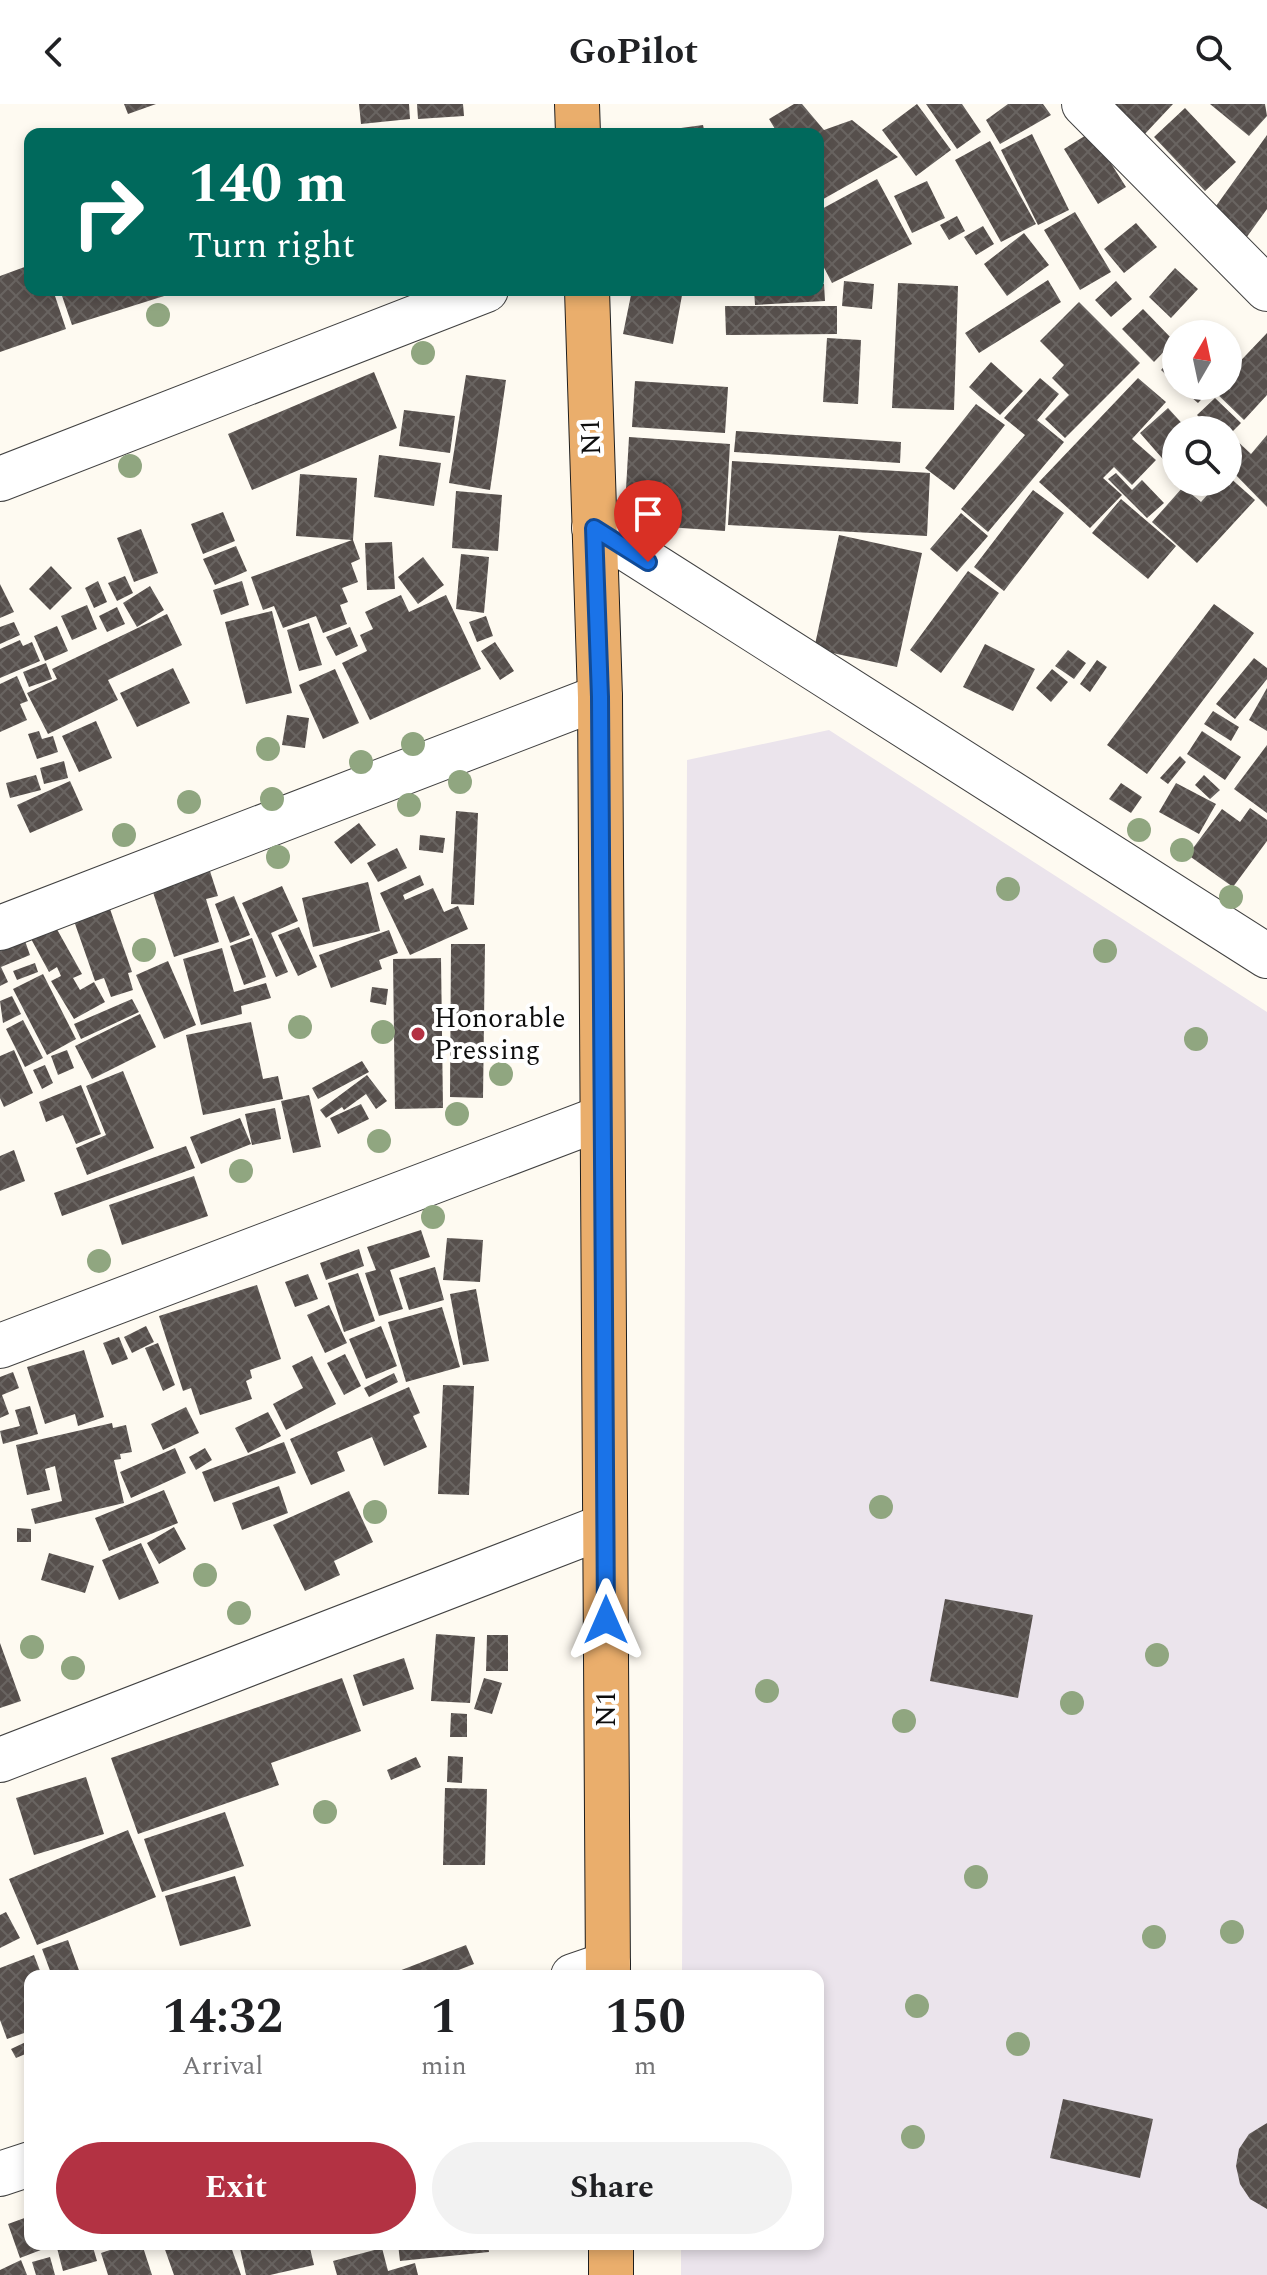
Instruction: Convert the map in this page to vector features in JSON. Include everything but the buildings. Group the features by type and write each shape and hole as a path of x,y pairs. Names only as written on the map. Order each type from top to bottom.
{"highway":[{"path":"577,104 578,128"},
{"name":"N1","path":"587,296 600,697 605,1526 597,1970"},
{"path":"611,2250 611,2275"}],"street":[{"path":"1084,104 1267,289"},
{"path":"0,479 471,296"},
{"path":"594,528 1267,956"},
{"path":"0,928 600,697"},
{"path":"0,1346 601,1118"},
{"path":"0,1760 605,1526"},
{"path":"0,2174 24,2166"}],"shaded area":[{"path":"829,730 1267,1012 1267,2275 681,2275 681,2250 824,2250 824,1970 682,1970 687,760"}],"place":[{"name":"Honorable Pressing","path":"418,1034"}],"route":[{"path":"606,1620 600,697 594,528 648,562"}]}
